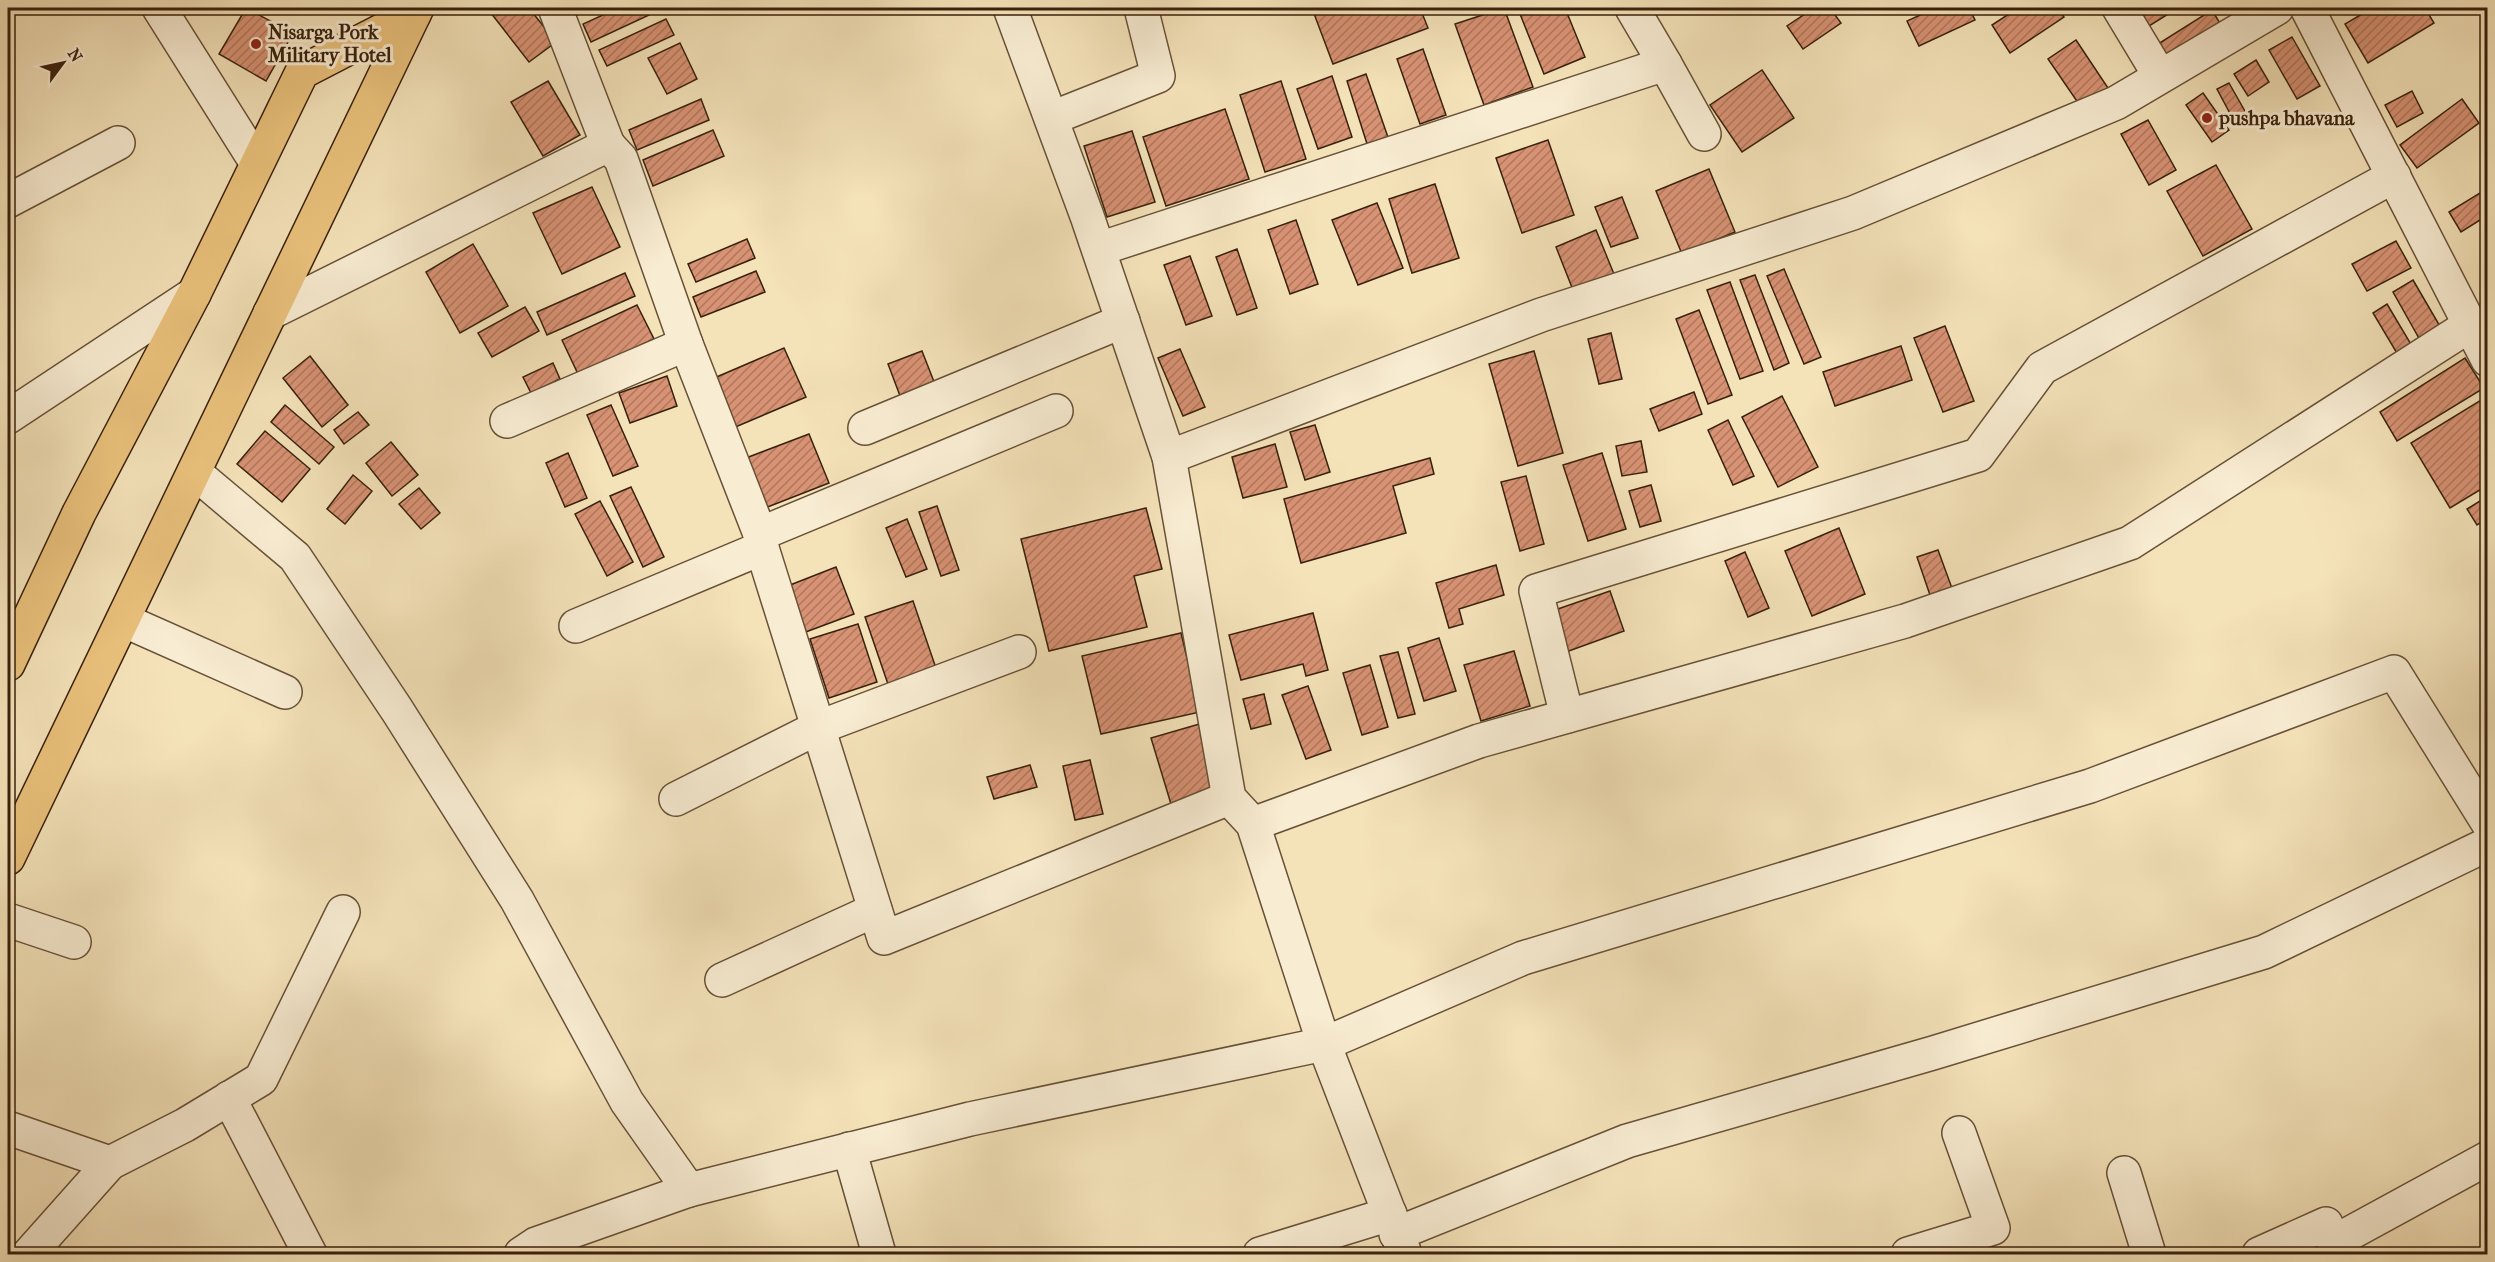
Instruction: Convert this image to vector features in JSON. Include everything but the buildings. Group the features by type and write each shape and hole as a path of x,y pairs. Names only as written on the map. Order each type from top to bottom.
{"main road":[{"path":"8,664 79,513 194,294 256,162 302,72 413,10"},
{"path":"8,858 413,10"}],"street":[{"path":"159,8 256,162"},
{"path":"555,8 608,145 621,159 761,541 817,728 884,938 1229,798"},
{"path":"1010,8 1099,249 1168,457 1229,798 1254,824 1324,1044 1397,1234"},
{"path":"1052,118 1158,76 1141,8"},
{"path":"1632,8 1704,134"},
{"path":"2119,8 2160,76"},
{"path":"1168,457 1541,315 1853,213 2116,103 2277,8"},
{"path":"2307,8 2487,360"},
{"path":"1099,249 1665,64"},
{"path":"8,201 118,143"},
{"path":"270,313 608,145"},
{"path":"1567,716 1536,591 1978,455 2043,368 2394,176"},
{"path":"8,417 194,294"},
{"path":"865,428 1123,321"},
{"path":"1254,824 1479,741 1905,621 2130,543 2470,325"},
{"path":"507,421 687,344"},
{"path":"576,626 761,541 1056,411"},
{"path":"194,472 295,557 397,710 518,900 627,1102 689,1190"},
{"path":"123,620 285,692"},
{"path":"676,799 817,728 1019,652"},
{"path":"521,1254 536,1244 689,1190 970,1119 1324,1044 1523,958 2090,786 2394,672 2487,823"},
{"path":"1260,1254 1397,1234 1627,1141 1933,1053 2264,952 2487,844"},
{"path":"722,980 875,910"},
{"path":"29,1254 110,1163 185,1125 261,1079 343,912"},
{"path":"8,920 74,942"},
{"path":"229,1098 310,1254"},
{"path":"8,1128 110,1163"},
{"path":"1908,1254 1993,1228 1959,1133"},
{"path":"849,1149 879,1254"},
{"path":"2259,1254 2326,1224 2337,1248 2487,1158"},
{"path":"2124,1173 2149,1254"}],"place":[{"name":"Nisarga Pork Military Hotel","path":"256,44"},
{"name":"pushpa bhavana","path":"2207,118"}]}
